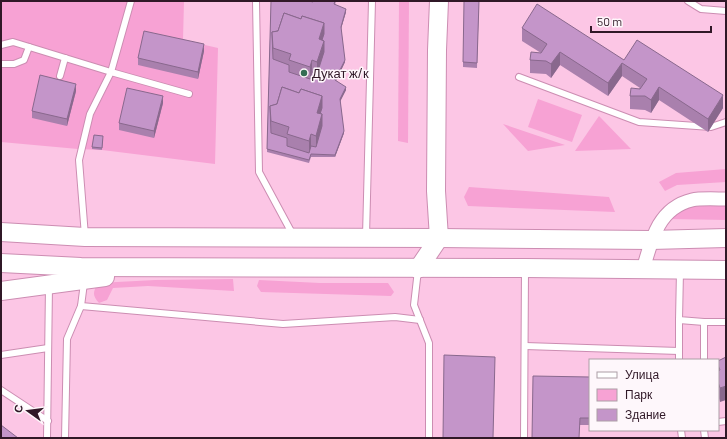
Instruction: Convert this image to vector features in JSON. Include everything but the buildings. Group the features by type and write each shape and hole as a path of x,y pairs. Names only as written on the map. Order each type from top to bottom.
{"main road":[{"path":"418,269 439,238 436,191 437,50 439,1"},
{"path":"1,232 85,237 651,240 726,238"},
{"path":"1,262 81,267 726,270"},
{"path":"1,291 84,279 178,268"}],"street":[{"path":"643,270 651,240 658,225 675,207 692,200 726,199"}],"lane":[{"path":"85,237 79,160 90,114 111,72 131,1"},
{"path":"256,1 259,172 294,237"},
{"path":"366,238 372,1"},
{"path":"688,1 701,9 726,11"},
{"path":"1,45 14,42 189,94"},
{"path":"1,64 14,64 24,60 29,47"},
{"path":"60,76 65,58"},
{"path":"519,77 639,122 711,127 726,122"},
{"path":"524,438 525,268"},
{"path":"418,269 414,305 429,343 429,438"},
{"path":"679,359 680,270"},
{"path":"65,438 67,338 81,306 84,279"},
{"path":"47,438 50,284"},
{"path":"81,306 283,324 395,317 420,320"},
{"path":"679,320 726,322"},
{"path":"704,322 704,359"},
{"path":"525,346 679,351"},
{"path":"1,355 48,348"},
{"path":"1,390 48,421"}],"green space":[{"path":"1,1 184,1 183,40 218,48 215,164 102,150 1,142"},
{"path":"399,1 409,1 408,143 398,141"},
{"path":"538,99 582,115 572,142 528,127"},
{"path":"599,116 631,149 575,151"},
{"path":"503,124 565,145 528,151"},
{"path":"726,169 726,182 677,185 665,191 659,182 676,173"},
{"path":"469,187 609,197 615,212 468,206 464,197"},
{"path":"726,205 726,220 669,219 681,207"},
{"path":"233,279 234,291 148,286 113,288 107,300 99,303 95,298 94,293 98,283 155,280"},
{"path":"259,280 320,283 388,283 394,292 391,296 261,292 257,286"}],"place":[{"name":"Дукат ж/к","path":"304,73"}]}
